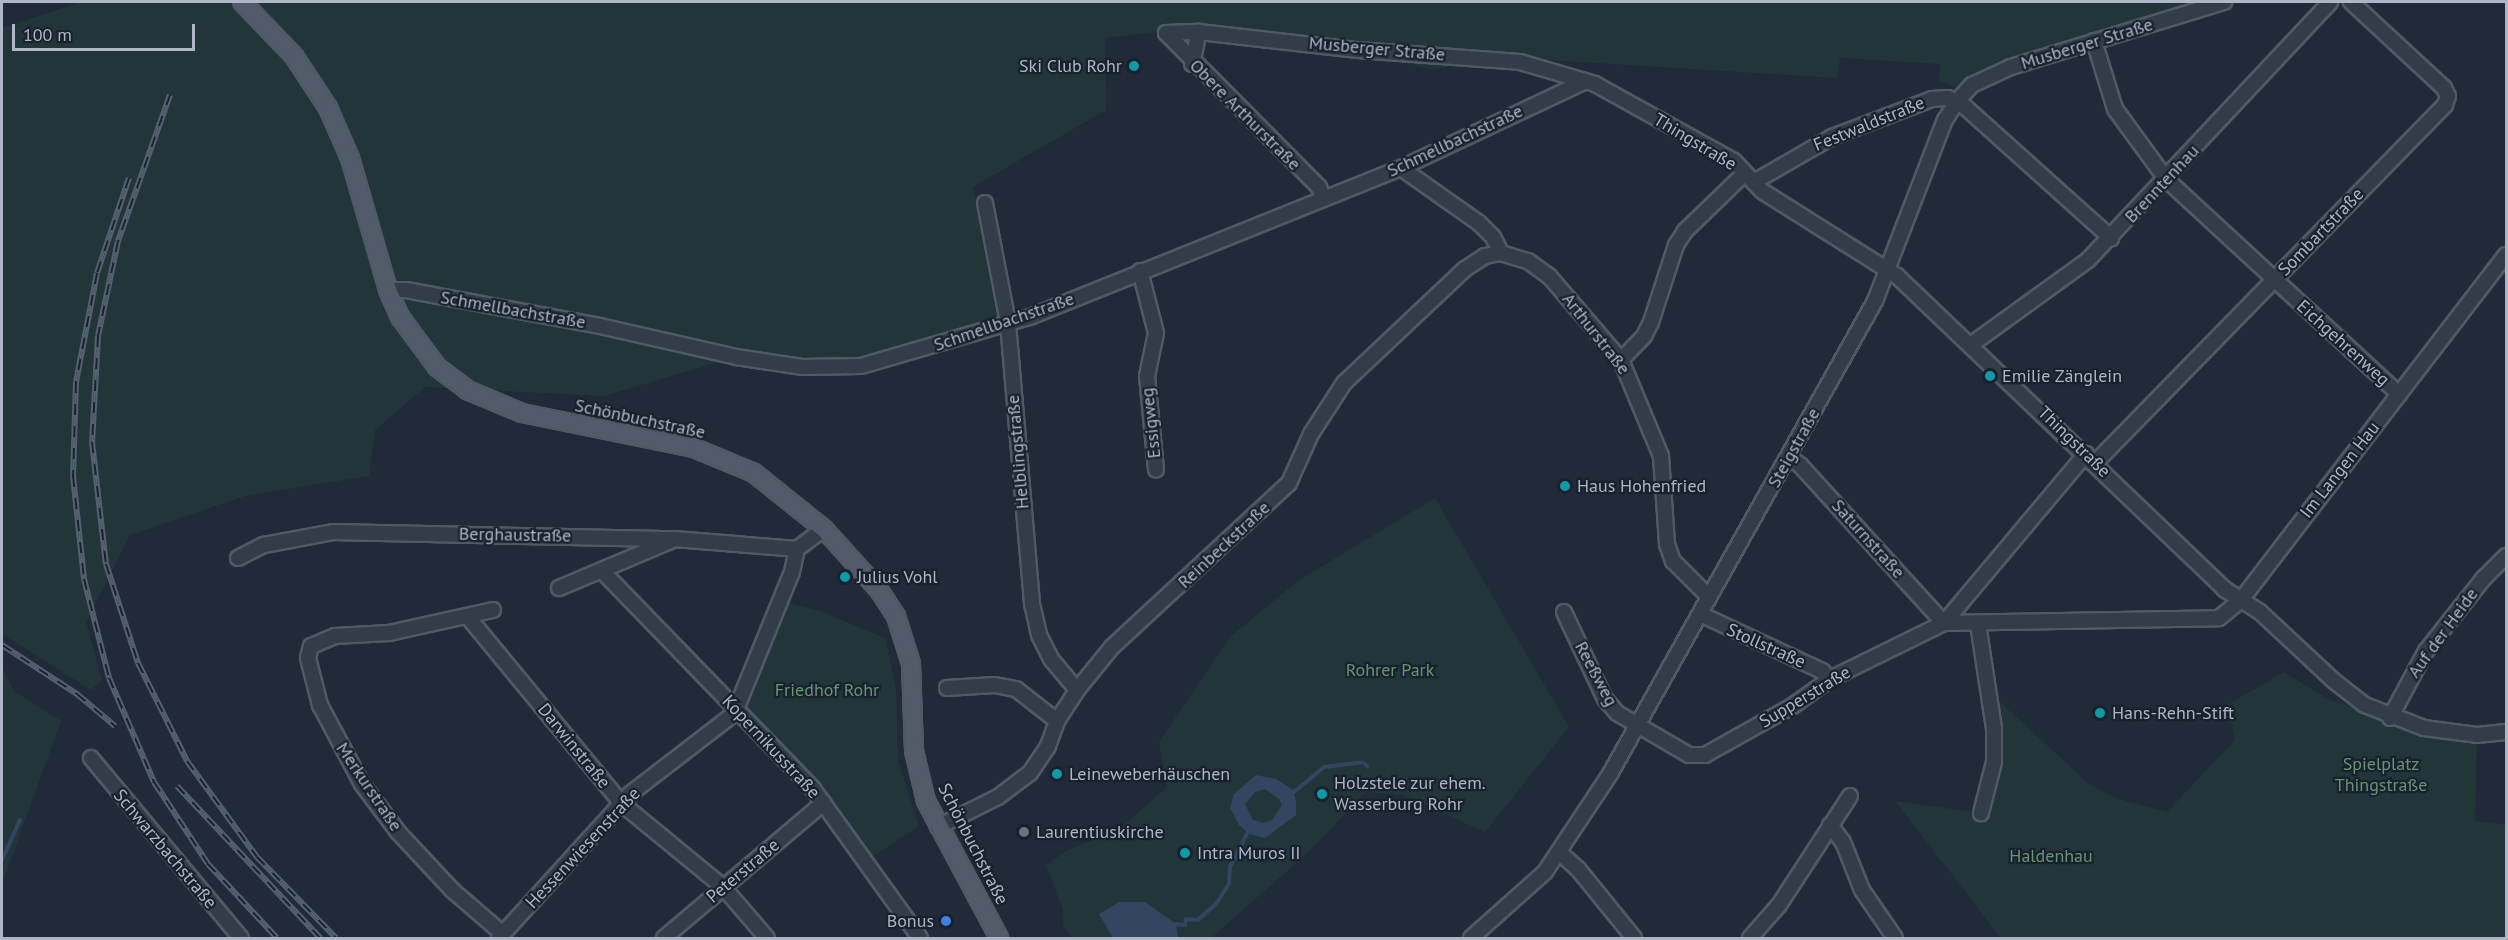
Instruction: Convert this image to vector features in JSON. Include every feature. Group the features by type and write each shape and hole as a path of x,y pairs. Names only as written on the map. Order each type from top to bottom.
{"main road":[{"name":"Schönbuchstraße","path":"242,2 294,56 333,116 350,158 388,290 400,317 426,355 467,390 522,413 694,448 723,458 768,482 824,529 879,590 904,638 911,664 918,776 938,827 998,938"}],"street":[{"name":"Musberger Straße","path":"1958,100 1990,75 2224,2"},
{"name":"Brenntenhau","path":"1972,344 2088,260 2167,180 2330,2"},
{"name":"Sombartstraße","path":"1944,623 2090,458 2273,280 2445,105 2448,96 2351,2"},
{"name":"Musberger Straße","path":"1166,33 1199,32 1358,50 1520,62 1586,81"},
{"path":"1192,64 1199,32"},
{"name":"Obere Arthurstraße","path":"1166,33 1192,64 1318,187 1323,198"},
{"name":"Eichgehrenweg","path":"2094,41 2115,109 2167,180 2399,394"},
{"name":"Schmellbachstraße","path":"388,290 406,290 600,326 715,352 803,367 861,366 1008,323 1401,168 1586,81"},
{"name":"Thingstraße","path":"1586,81 1734,161 1749,177 1888,271 1972,344 2224,589 2260,612 2334,681 2390,718 2424,728 2477,735 2506,732"},
{"name":"Festwaldstraße","path":"1621,360 1644,336 1651,322 1676,245 1685,231 1749,177 1832,137 1932,99 1958,100"},
{"path":"1958,100 2110,238"},
{"name":"Steigstraße","path":"1471,939 1528,891 1559,852 1637,726 1789,458 1888,271 1945,120 1958,100"},
{"path":"1401,168 1479,223 1501,253"},
{"name":"Helblingstraße","path":"985,202 1008,323 1032,604 1039,634 1051,659 1077,690"},
{"name":"Arthurstraße","path":"1501,253 1528,261 1549,276 1621,360 1661,456 1667,544 1673,561 1709,597"},
{"name":"Reinbeckstraße","path":"938,827 998,797 1030,773 1048,746 1057,721 1077,690 1112,647 1285,488 1319,419 1344,383 1465,269 1485,256 1501,253"},
{"name":"Im Langen Hau","path":"2241,600 2506,255"},
{"name":"Essigweg","path":"1140,271 1156,333 1147,387 1156,470"},
{"name":"Saturnstraße","path":"1789,458 1800,465 1944,623"},
{"path":"797,549 824,529"},
{"name":"Berghaustraße","path":"238,558 264,545 333,532 674,538 797,549"},
{"path":"559,588 603,572 674,538"},
{"name":"Hessenwiesenstraße","path":"501,936 622,804 736,709 792,572 797,549"},
{"name":"Auf der Heide","path":"2390,718 2426,651 2483,579 2506,556"},
{"name":"Kopernikusstraße","path":"603,572 736,709 823,803 920,939"},
{"name":"Supperstraße","path":"1637,726 1689,755 1705,755 1794,705 1830,679 1944,623 2195,620 2219,618 2241,600"},
{"name":"Merkurstraße","path":"493,610 389,633 335,636 311,646 308,658 320,705 362,784 398,832 501,936"},
{"name":"Reeßweg","path":"1564,612 1605,699 1617,713 1637,726"},
{"name":"Stollstraße","path":"1700,614 1822,671 1830,679"},
{"name":"Darwinstraße","path":"468,617 622,804 723,887 767,939"},
{"path":"1978,624 1994,729 1994,762 1981,813"},
{"path":"947,687 995,685 1016,688 1057,721"},
{"name":"Schwarzbachstraße","path":"91,758 241,939"},
{"path":"1757,936 1850,796"},
{"name":"Peterstraße","path":"664,939 823,803"},
{"path":"1830,825 1843,842 1862,890 1895,939"},
{"path":"1559,852 1578,869 1634,939"}],"green space":[{"path":"81,2 2204,2 1994,67 1960,89 1939,81 1940,64 1840,58 1837,78 1533,59 1195,28 1105,38 1106,110 973,187 989,254 999,315 1008,323 861,366 736,357 604,396 425,387 375,430 369,476 245,496 130,535 86,622 102,680 91,690 2,634 2,28"},
{"path":"1420,59 1445,61 1447,67 1434,70 1413,65"},
{"name":"Rohrer Park","path":"1435,498 1569,727 1485,832 1403,795 1365,792 1312,849 1211,938 1072,938 1063,926 1063,910 1046,865 1066,851 1118,830 1167,787 1159,742 1230,637 1299,580"},
{"name":"Friedhof Rohr","path":"785,602 820,611 885,638 896,687 898,761 919,826 872,857 819,785 744,705"},
{"path":"2,667 14,691 61,721 2,884"},
{"name":"Haldenhau","path":"2284,672 2327,699 2424,728 2477,735 2475,821 2506,825 2506,938 2001,938 1895,801 1981,813 1994,762 1988,691 2088,783 2115,798 2167,812 2235,740 2227,705"}],"water":[{"path":"1256,775 1276,779 1293,790 1296,815 1265,838 1250,834 1239,825 1230,808 1234,794","holes":["1265,789 1279,799 1282,805 1272,820 1263,823 1253,820 1245,804 1255,792"]},
{"path":"1119,902 1145,902 1176,924 1178,938 1113,938 1099,914"}],"waterway":[{"path":"1294,792 1324,767 1362,762"},
{"path":"2,860 20,820"},
{"path":"1176,924 1185,925 1186,919 1198,920 1216,904 1229,884 1230,867 1248,832"}],"railway":[{"path":"170,95 118,241 98,336 92,442 106,564 138,663 187,761 257,857 336,938"},
{"path":"129,178 97,273 76,382 73,476 84,579 109,678 154,782 208,864 277,938"},
{"path":"2,645 77,694 115,726"},
{"path":"177,786 320,938"}],"place":[{"name":"Ski Club Rohr","path":"1134,66"},
{"name":"Emilie Zänglein","path":"1990,376"},
{"name":"Haus Hohenfried","path":"1565,486"},
{"name":"Julius Vohl","path":"845,577"},
{"name":"Hans-Rehn-Stift","path":"2100,713"},
{"name":"Leineweberhäuschen","path":"1057,774"},
{"name":"Holzstele zur ehem. Wasserburg Rohr","path":"1322,794"},
{"name":"Laurentiuskirche","path":"1024,832"},
{"name":"Intra Muros II","path":"1185,853"},
{"name":"Bonus","path":"946,921"}],"park label":[{"name":"Spielplatz Thingstraße","path":"2381,775"}]}
